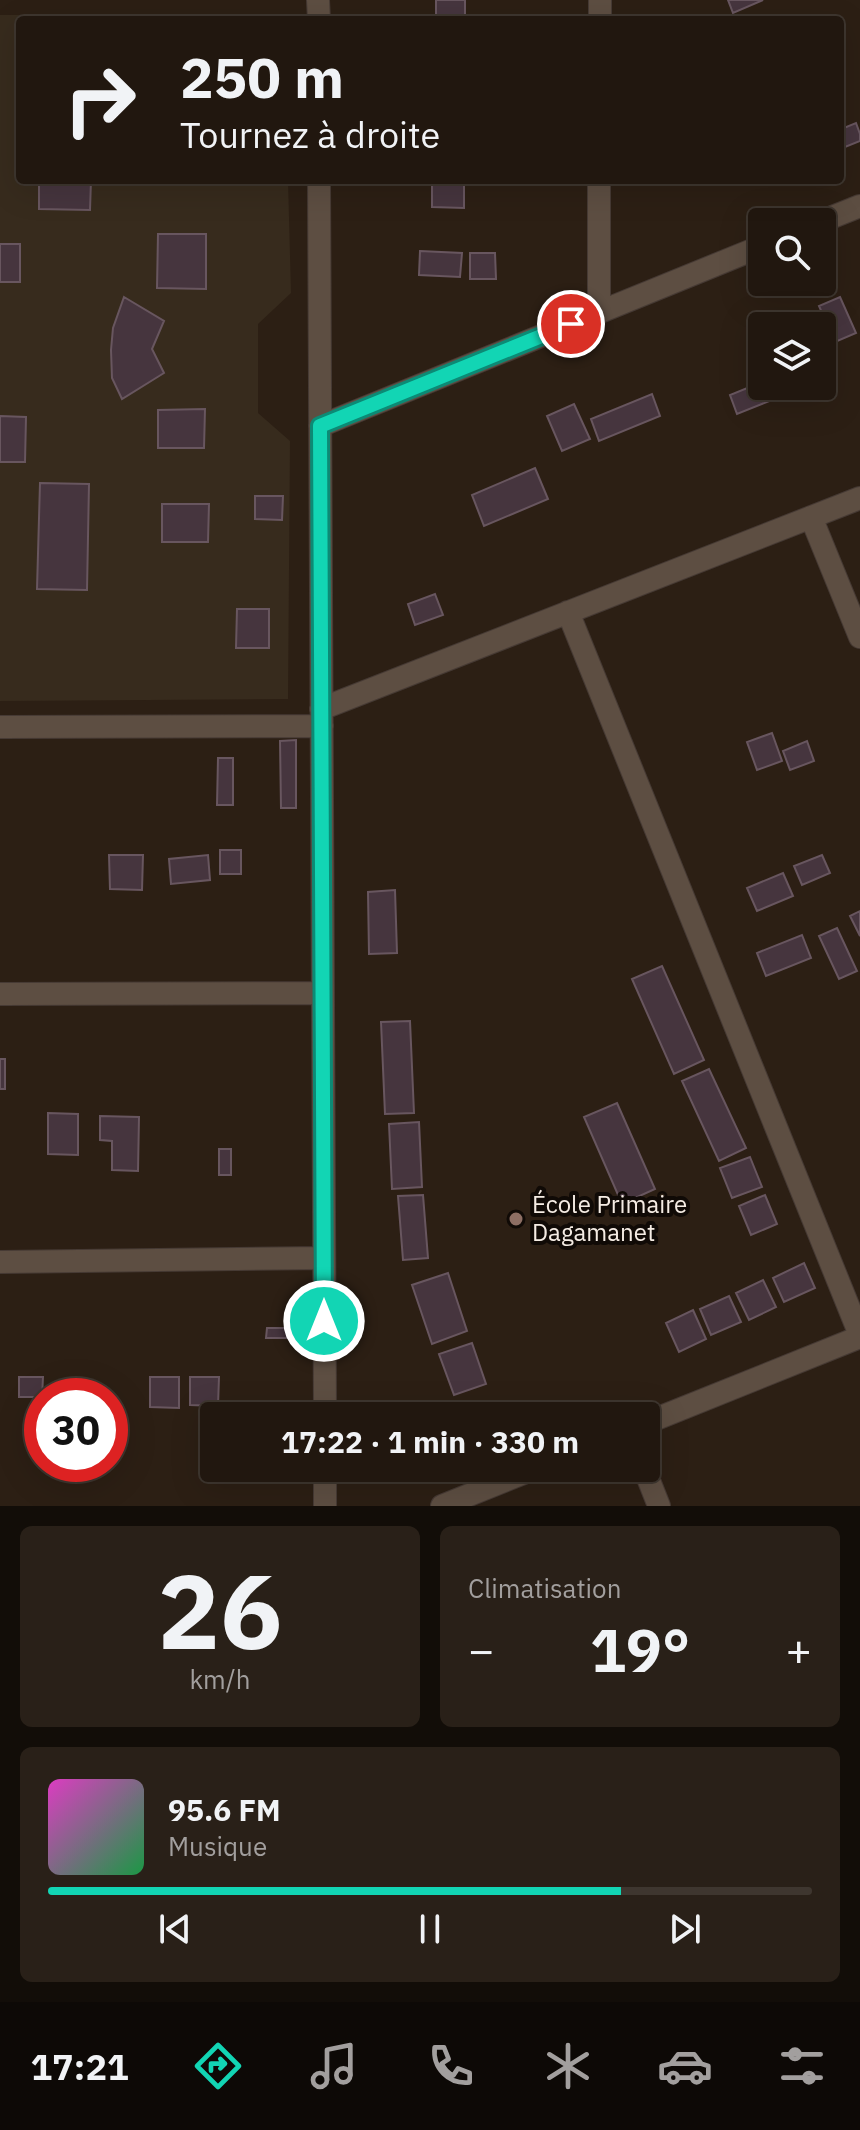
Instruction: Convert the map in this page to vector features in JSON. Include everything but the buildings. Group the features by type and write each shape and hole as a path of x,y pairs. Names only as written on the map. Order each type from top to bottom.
{"street":[{"path":"319,184 325,1402"},
{"path":"599,184 599,313"},
{"path":"836,216 860,206"},
{"path":"320,426 748,252"},
{"path":"0,727 322,718 568,612 860,498"},
{"path":"811,517 860,637"},
{"path":"568,612 860,1336 660,1417"},
{"path":"0,994 323,993"},
{"path":"0,1262 324,1258"},
{"path":"325,1482 325,1506"},
{"path":"442,1506 501,1482"},
{"path":"650,1482 659,1506"}],"shaded area":[{"path":"284,14 16,16 16,184 288,184 291,293 258,324 258,413 290,441 288,699 0,701 0,15"}],"place":[{"name":"École Primaire Dagamanet","path":"516,1219"}],"route":[{"path":"324,1321 320,426 571,324"}]}
